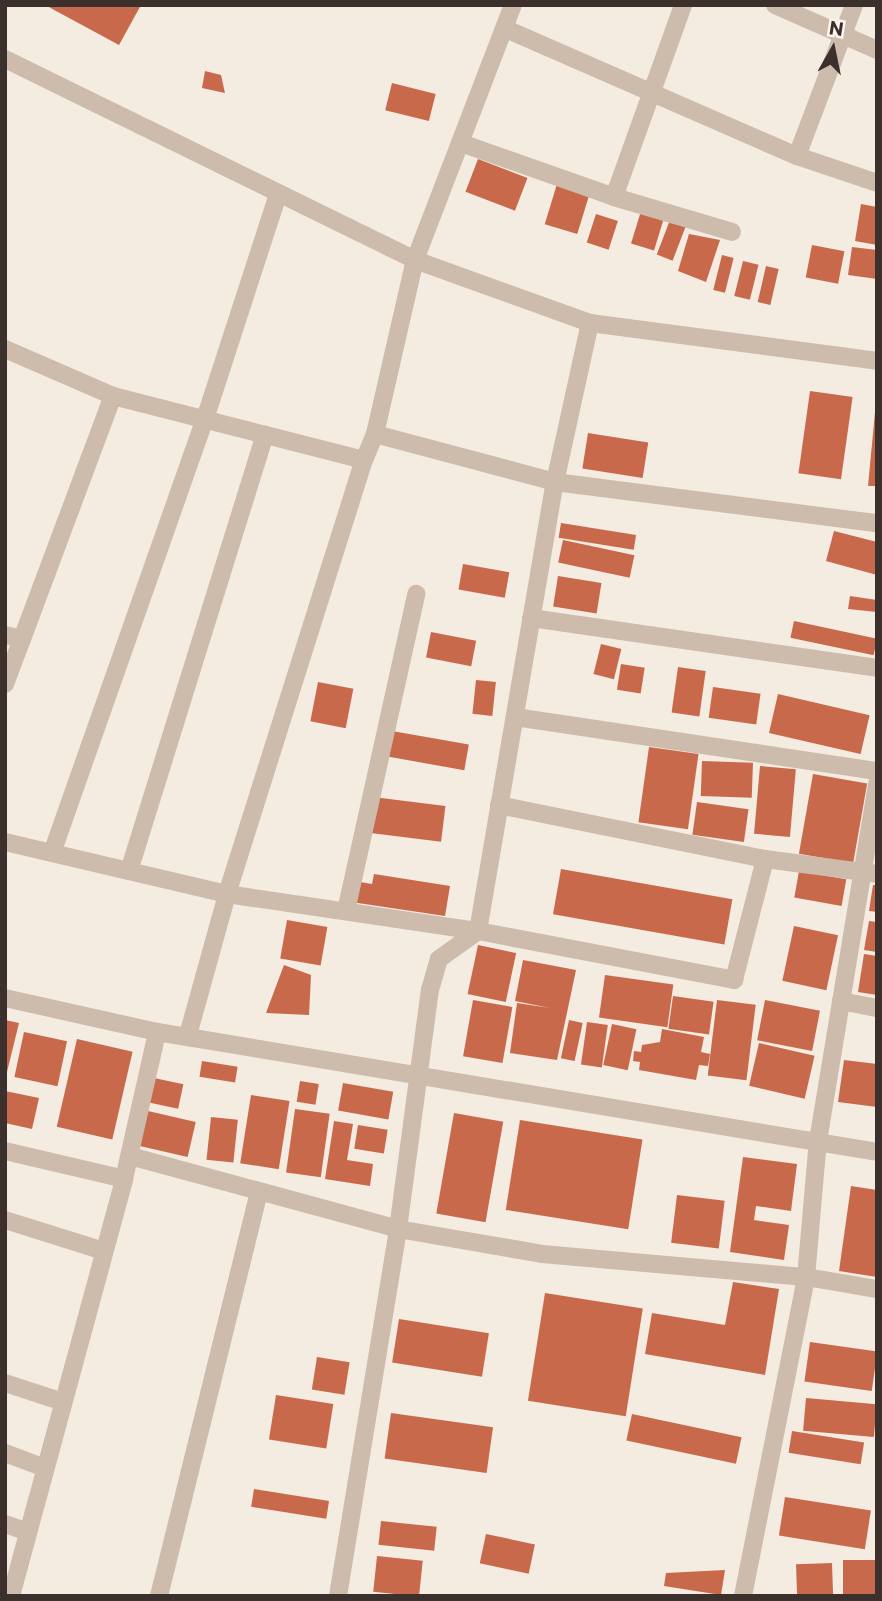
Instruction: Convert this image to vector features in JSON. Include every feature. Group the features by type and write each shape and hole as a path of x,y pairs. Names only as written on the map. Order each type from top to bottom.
{"street":[{"path":"188,1035 227,894 364,460 375,434 415,260 513,5"},
{"path":"614,197 684,5"},
{"path":"775,5 877,50"},
{"path":"797,156 855,5"},
{"path":"506,29 797,156 877,183"},
{"path":"5,58 415,260 590,323 877,361"},
{"path":"461,143 614,197 732,232"},
{"path":"52,853 205,419 278,194"},
{"path":"338,1596 398,1229 417,1072 439,959 478,931 555,482 590,323"},
{"path":"5,349 113,396 364,460"},
{"path":"5,684 14,637 113,396"},
{"path":"375,434 555,482 877,523"},
{"path":"129,871 265,435"},
{"path":"346,911 416,594"},
{"path":"531,618 877,668"},
{"path":"514,717 877,771"},
{"path":"743,1596 806,1277 818,1141 841,1002 871,873 877,783"},
{"path":"499,805 765,859 871,873"},
{"path":"5,842 227,894 478,931 734,980 765,859"},
{"path":"5,998 157,1032 417,1072 877,1152"},
{"path":"841,1002 877,1008"},
{"path":"10,1596 130,1156 157,1032"},
{"path":"5,1151 124,1179"},
{"path":"130,1156 398,1229 542,1254 806,1277 877,1289"},
{"path":"159,1596 260,1191"},
{"path":"5,1220 104,1251"},
{"path":"5,1383 63,1402"},
{"path":"5,1453 45,1468"},
{"path":"5,1524 28,1532"}],"building":[{"path":"45,5 141,5 119,45"},
{"path":"205,71 221,75 225,93 202,88"},
{"path":"392,83 436,94 429,121 385,110"},
{"path":"478,159 527,178 515,211 465,192"},
{"path":"557,184 590,194 577,234 545,224"},
{"path":"861,204 877,207 877,245 855,241"},
{"path":"641,211 664,218 654,251 631,244"},
{"path":"596,214 618,221 609,250 587,243"},
{"path":"670,220 686,226 673,261 657,255"},
{"path":"689,234 720,240 706,282 678,271"},
{"path":"812,245 844,251 838,284 806,277"},
{"path":"852,247 877,250 877,279 848,275"},
{"path":"722,255 734,258 725,293 713,290"},
{"path":"743,261 759,265 750,300 734,296"},
{"path":"766,266 779,269 770,305 758,302"},
{"path":"810,391 853,397 841,479 798,473"},
{"path":"875,412 877,486 868,486"},
{"path":"588,433 648,443 643,478 582,469"},
{"path":"561,523 636,535 634,550 559,538"},
{"path":"834,531 877,542 877,575 826,561"},
{"path":"563,540 634,555 630,578 558,562"},
{"path":"463,564 509,572 505,598 458,590"},
{"path":"558,576 601,583 597,614 553,607"},
{"path":"850,596 877,600 877,612 848,609"},
{"path":"794,621 877,639 874,655 790,638"},
{"path":"431,632 476,641 471,666 426,658"},
{"path":"601,644 621,649 614,679 594,674"},
{"path":"621,664 645,668 641,693 617,690"},
{"path":"678,667 706,671 699,716 672,713"},
{"path":"476,680 496,682 492,716 472,714"},
{"path":"318,682 353,689 346,728 310,721"},
{"path":"713,687 761,694 756,724 709,718"},
{"path":"778,694 870,715 861,754 769,733"},
{"path":"392,731 469,745 464,770 387,757"},
{"path":"649,747 699,754 688,829 638,822"},
{"path":"702,761 753,763 752,798 701,796"},
{"path":"760,766 796,769 790,837 754,834"},
{"path":"813,774 867,784 853,863 799,854"},
{"path":"373,797 445,806 441,842 369,833"},
{"path":"697,802 748,809 744,842 692,835"},
{"path":"561,869 732,899 724,945 553,914"},
{"path":"799,871 846,879 842,906 794,898"},
{"path":"374,874 450,886 445,916 351,902 354,881 372,884"},
{"path":"873,885 877,885 877,912 869,911"},
{"path":"287,920 327,927 321,966 280,958"},
{"path":"869,921 877,922 877,952 864,950"},
{"path":"794,926 838,935 826,990 782,981"},
{"path":"478,945 516,953 506,1002 468,994"},
{"path":"864,954 877,956 877,995 858,992"},
{"path":"523,960 576,970 557,1060 510,1053 517,1003 550,1008 515,1001"},
{"path":"284,965 311,975 309,1015 266,1013"},
{"path":"605,975 673,985 667,1027 599,1018"},
{"path":"673,996 714,1002 709,1034 668,1029"},
{"path":"473,1000 512,1007 502,1063 463,1056"},
{"path":"717,1000 756,1005 746,1080 708,1075"},
{"path":"765,1000 820,1011 812,1051 757,1040"},
{"path":"5,1020 19,1023 6,1076 5,1076"},
{"path":"569,1020 583,1023 575,1061 561,1058"},
{"path":"587,1022 608,1025 602,1068 581,1065"},
{"path":"612,1024 636,1029 628,1070 603,1065"},
{"path":"662,1029 704,1037 701,1052 710,1054 708,1066 699,1065 696,1080 639,1070 640,1062 633,1061 634,1051 641,1052 642,1045 660,1042"},
{"path":"24,1032 67,1041 57,1086 14,1077"},
{"path":"77,1039 133,1052 112,1140 57,1127"},
{"path":"759,1043 815,1056 805,1099 749,1086"},
{"path":"844,1060 877,1064 877,1107 838,1102"},
{"path":"202,1061 238,1067 235,1082 199,1077"},
{"path":"154,1078 183,1084 178,1109 149,1102"},
{"path":"300,1081 319,1084 315,1105 297,1102"},
{"path":"343,1083 393,1092 388,1119 338,1111"},
{"path":"5,1091 39,1098 32,1129 5,1123"},
{"path":"251,1095 290,1101 279,1169 240,1163"},
{"path":"295,1109 330,1114 321,1177 286,1172"},
{"path":"148,1111 196,1122 188,1157 140,1146"},
{"path":"454,1113 503,1122 486,1222 436,1213"},
{"path":"211,1117 238,1120 233,1163 207,1160"},
{"path":"520,1120 642,1139 628,1229 506,1210"},
{"path":"334,1121 353,1124 347,1160 373,1164 370,1186 325,1179"},
{"path":"358,1125 388,1130 384,1153 354,1149"},
{"path":"743,1157 797,1164 791,1211 756,1206 754,1220 789,1225 784,1260 730,1252"},
{"path":"851,1186 877,1190 877,1277 839,1271"},
{"path":"677,1195 725,1201 719,1248 671,1243"},
{"path":"733,1282 779,1289 765,1375 645,1354 652,1313 725,1325"},
{"path":"545,1293 643,1308 626,1416 528,1401"},
{"path":"399,1319 489,1333 482,1377 392,1362"},
{"path":"810,1342 877,1351 872,1391 804,1382"},
{"path":"317,1357 350,1362 344,1395 312,1390"},
{"path":"276,1395 333,1404 326,1449 269,1439"},
{"path":"806,1398 877,1404 874,1437 803,1431"},
{"path":"391,1413 493,1427 487,1473 385,1459"},
{"path":"632,1414 742,1437 736,1464 626,1440"},
{"path":"792,1431 864,1442 861,1464 789,1453"},
{"path":"254,1489 329,1501 326,1519 251,1507"},
{"path":"785,1497 871,1511 865,1549 779,1536"},
{"path":"381,1521 437,1527 434,1551 378,1545"},
{"path":"486,1534 535,1544 529,1574 480,1563"},
{"path":"377,1556 423,1561 419,1596 373,1592"},
{"path":"843,1560 877,1560 877,1596 843,1596"},
{"path":"832,1563 833,1596 797,1596 796,1564"},
{"path":"725,1570 721,1595 664,1586 666,1573"}]}
